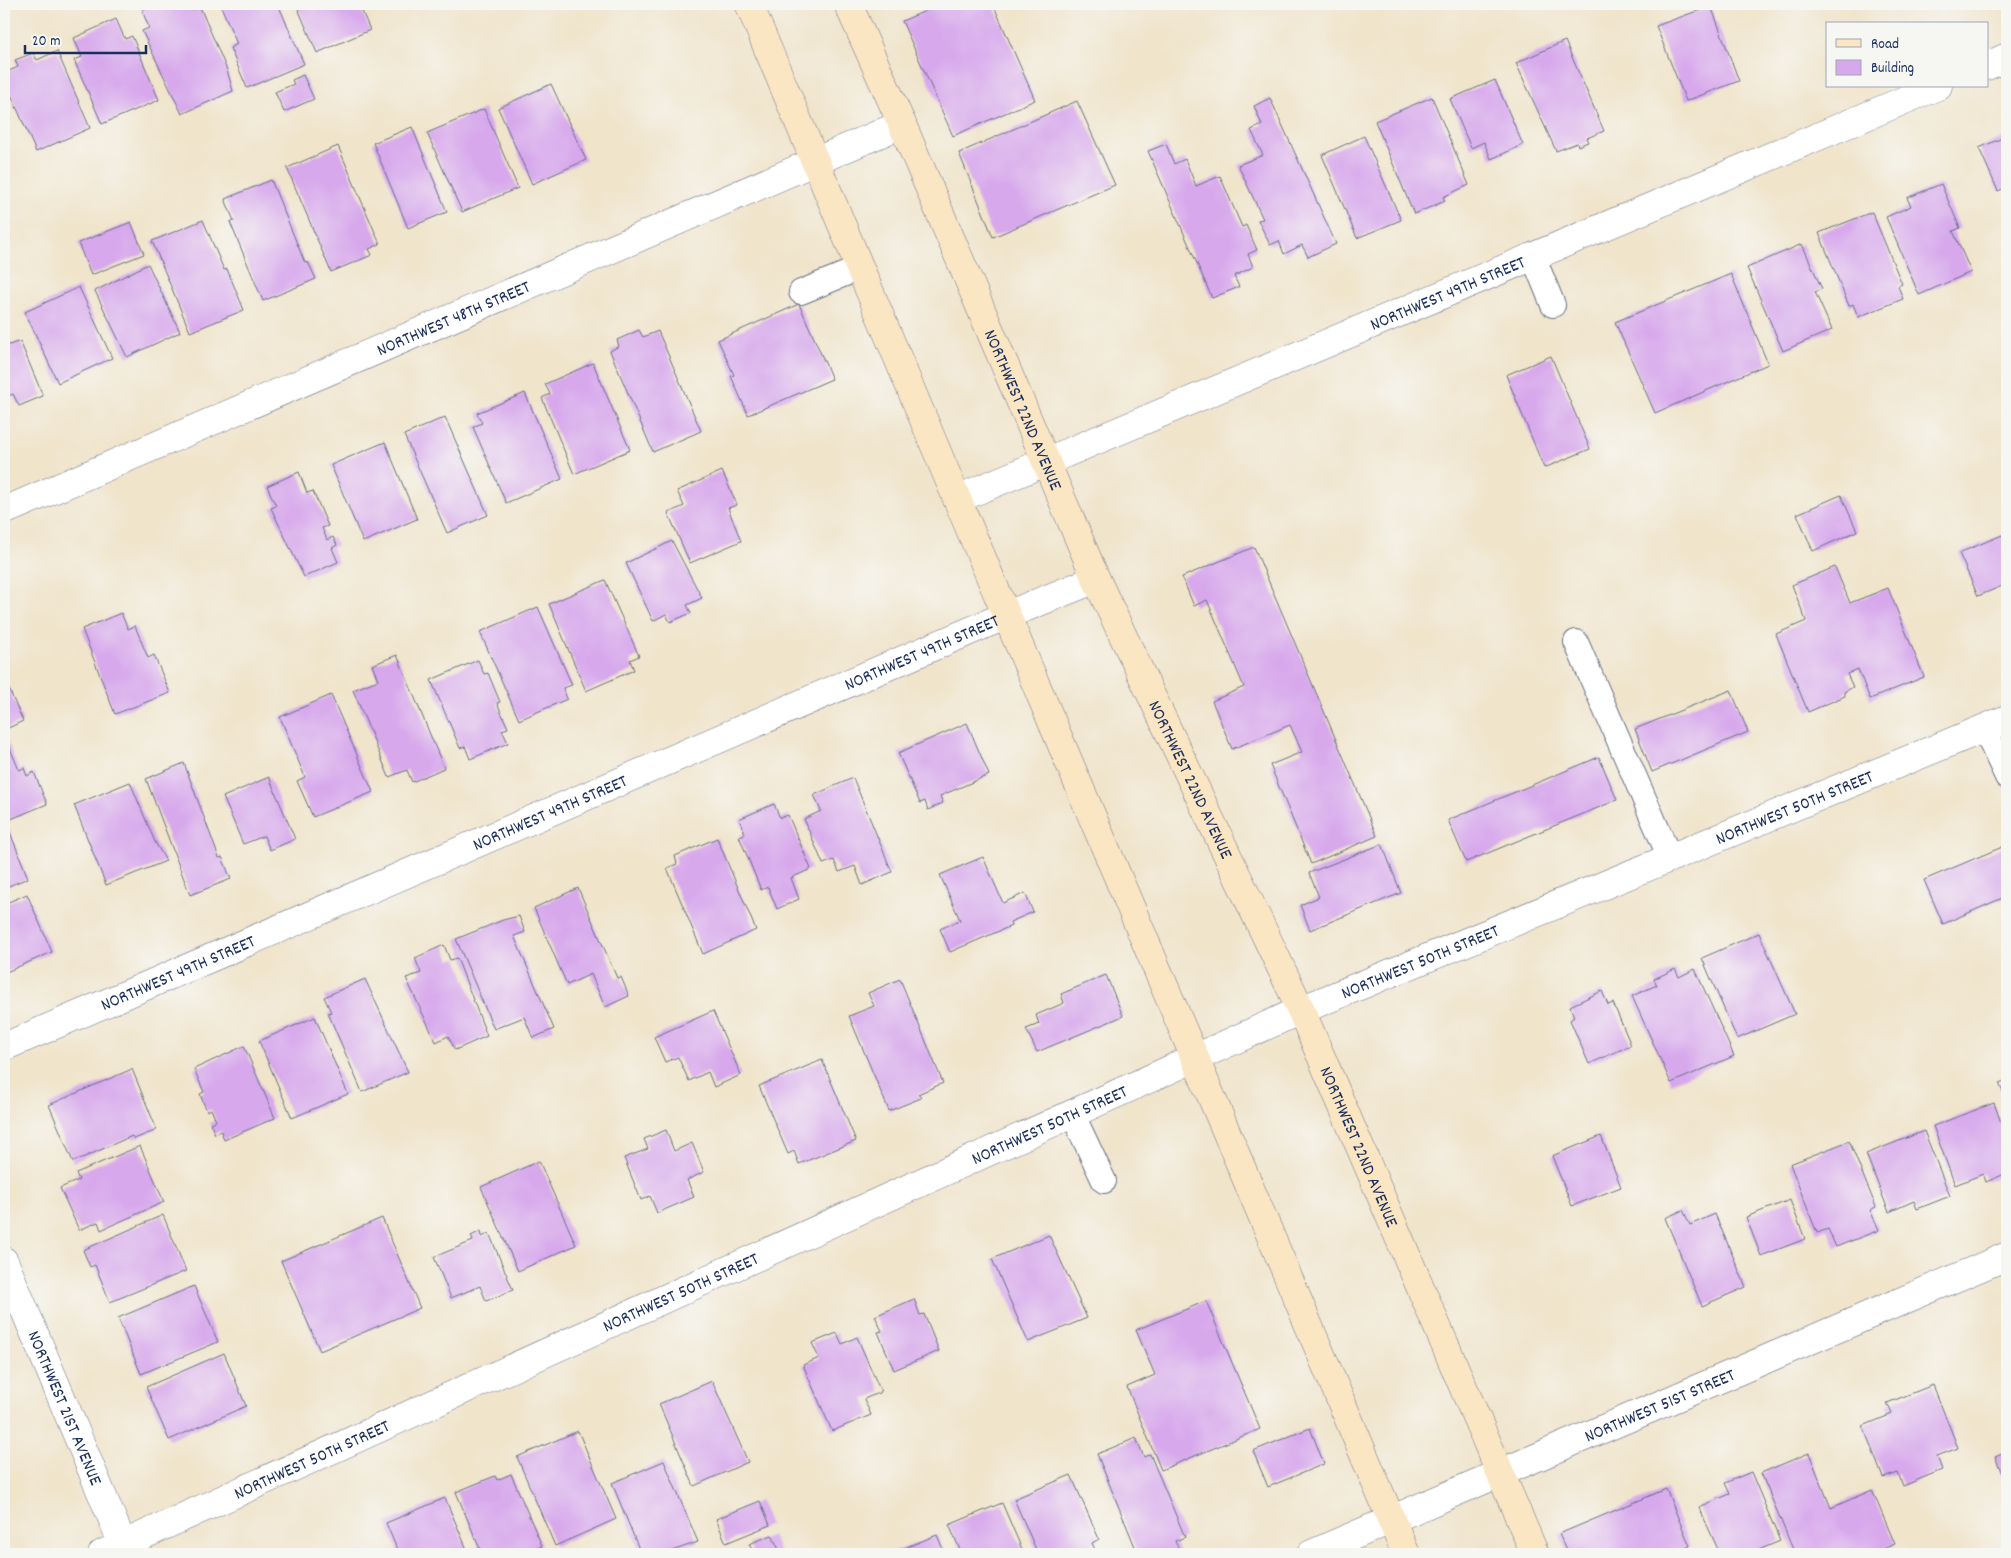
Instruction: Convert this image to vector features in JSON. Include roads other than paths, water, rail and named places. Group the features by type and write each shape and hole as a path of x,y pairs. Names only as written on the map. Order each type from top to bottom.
{"main road":[{"path":"749,4 957,499 1406,1554"},
{"name":"NORTHWEST 22ND AVENUE","path":"848,4 902,124 1096,579 1301,1010 1534,1554"}],"street":[{"path":"1988,66 2007,57"},
{"name":"NORTHWEST 49TH STREET","path":"957,499 1933,88"},
{"name":"NORTHWEST 48TH STREET","path":"4,510 902,124"},
{"name":"NORTHWEST 49TH STREET","path":"4,1047 1007,615 1096,579"},
{"name":"NORTHWEST 50TH STREET","path":"118,1551 1194,1057 1301,1010 1996,724"},
{"name":"NORTHWEST 51ST STREET","path":"1311,1554 1391,1518 2007,1256"},
{"name":"NORTHWEST 21ST AVENUE","path":"4,1261 118,1551"}],"lane":[{"path":"1533,256 1554,305"},
{"path":"801,292 860,268"},
{"path":"1576,642 1670,858"},
{"path":"1996,724 2007,777"},
{"path":"1072,1113 1104,1181"}]}
